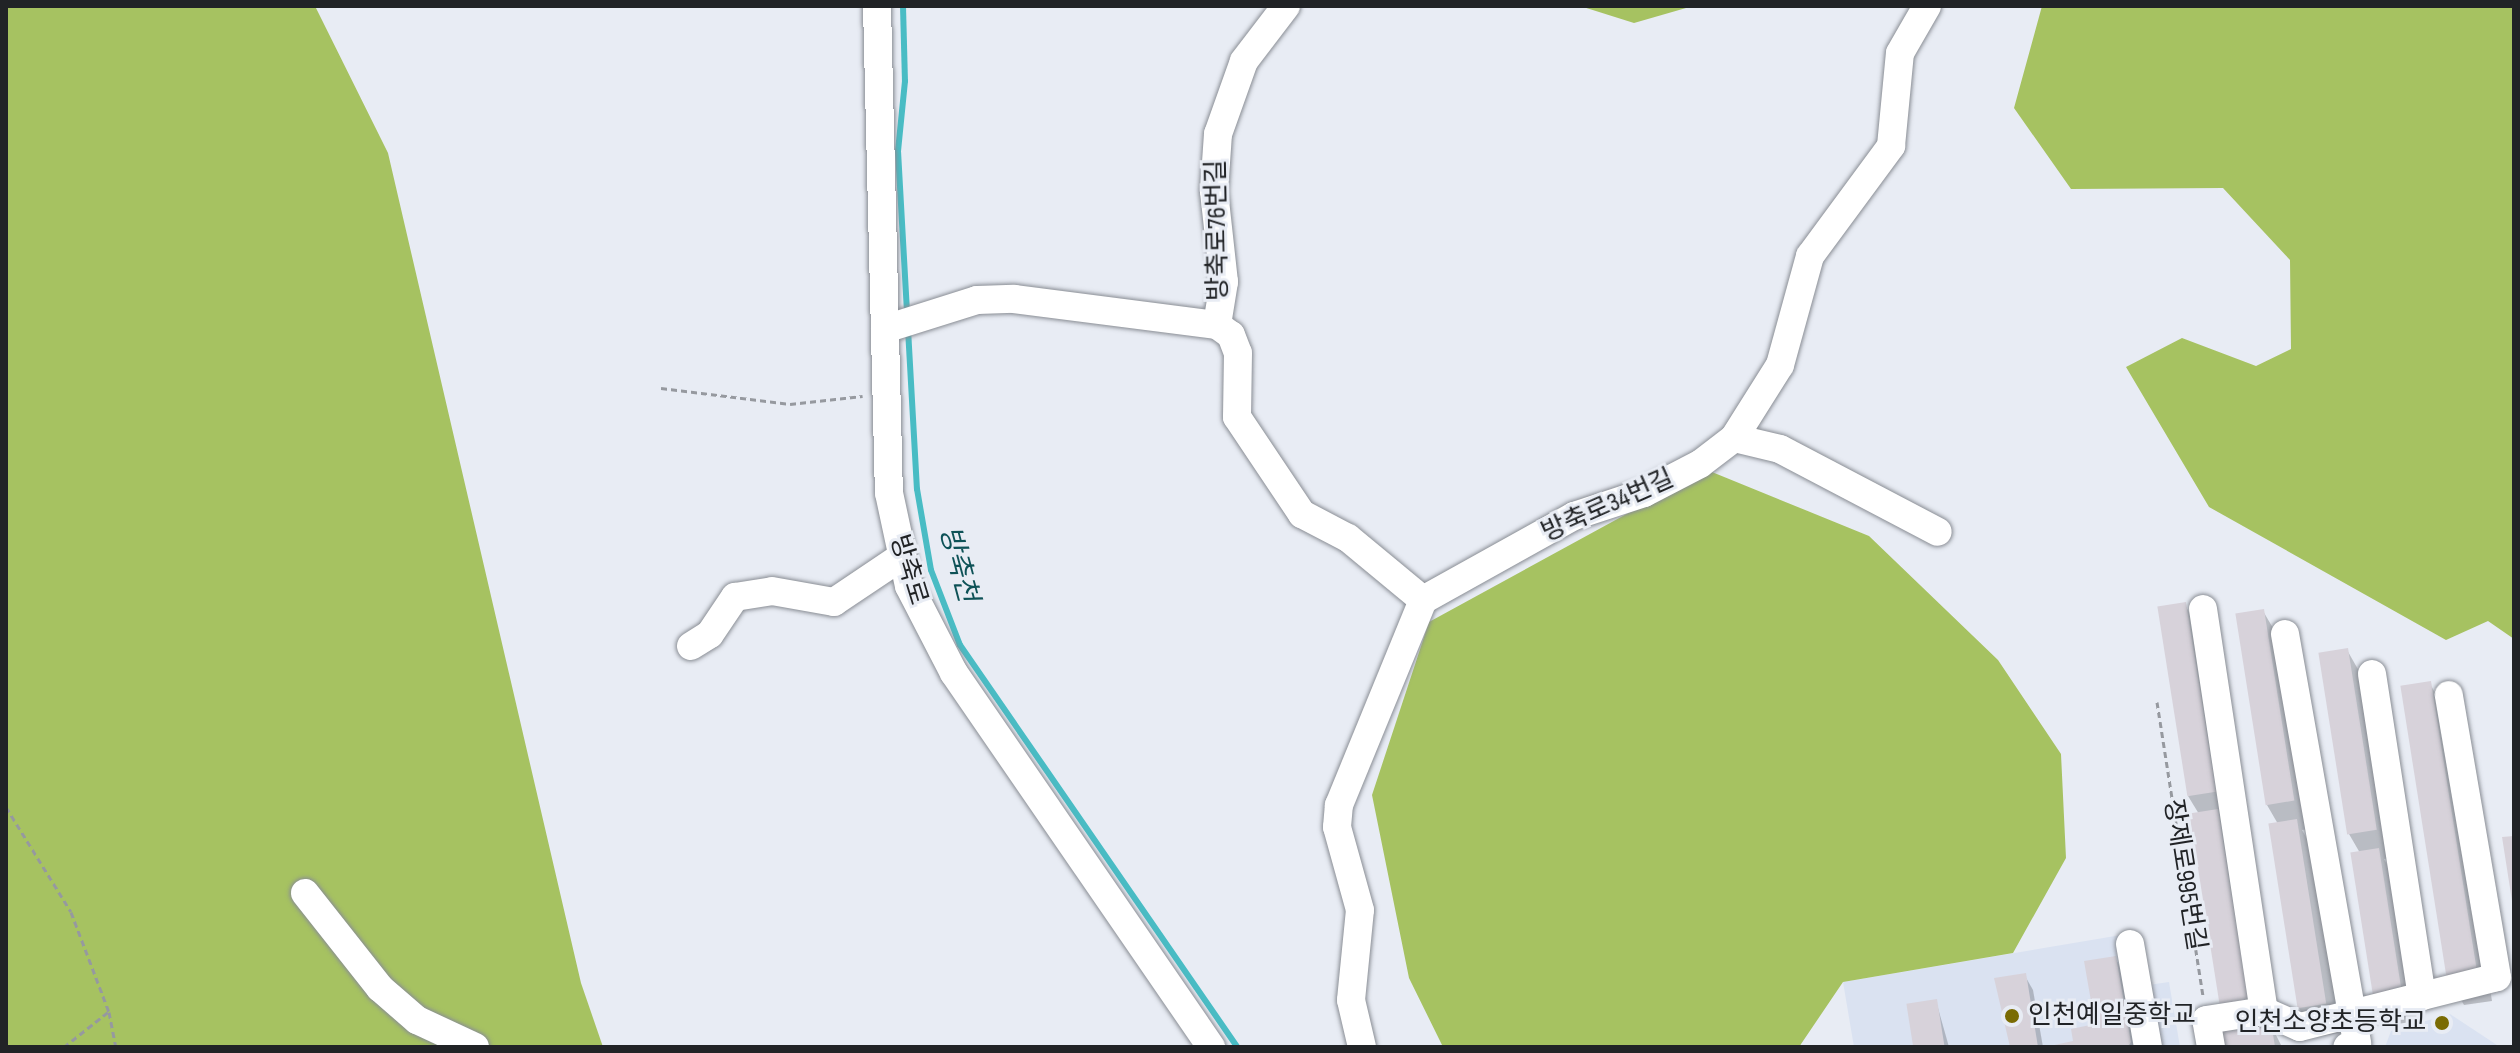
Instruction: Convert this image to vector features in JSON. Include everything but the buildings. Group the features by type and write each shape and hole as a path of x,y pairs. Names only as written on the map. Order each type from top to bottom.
{"street":[{"name":"방축로","path":"877,6 901,321 886,393 889,493 901,557 927,628 954,673 1211,1047"},
{"name":"방축로76번길","path":"901,321 977,300 1014,299 1217,325 1224,282 1214,191 1218,134 1244,61 1286,6"},
{"name":"방축로34번길","path":"1423,600 1574,516 1644,493 1686,471 1734,438 1780,365 1810,256 1891,146 1900,53 1927,6"},
{"path":"1217,325 1231,335 1238,353 1237,417 1302,514 1348,538 1423,600 1339,805 1337,827 1360,910 1351,1000 1362,1047"},
{"path":"1734,438 1780,449 1938,532"},
{"path":"691,646 710,634 735,597 772,591 834,602 901,557"},
{"path":"2203,609 2264,1011"},
{"path":"2285,634 2348,1016 2357,1044 2349,1047"},
{"path":"2372,674 2422,996"},
{"path":"2209,1033 2264,1011 2300,1027 2497,977 2449,695"},
{"path":"305,893 380,988 417,1020 475,1047"},
{"path":"2130,944 2148,1047"}],"path":[{"path":"661,388 790,404 886,393"},
{"name":"장제로995번길","path":"2157,702 2209,1033"},
{"path":"6,807 71,912 109,1012 116,1047"},
{"path":"64,1047 109,1012"}],"shaded area":[{"name":"인천예일중학교","path":"2139,932 2148,985 2169,982 2180,1047 1854,1047 1843,982"},
{"name":"인천소양초등학교","path":"2450,1014 2500,1047 2385,1047 2391,1031"}],"green space":[{"path":"6,6 315,6 388,153 581,983 603,1047 6,1047"},
{"path":"1580,6 1693,6 1634,23"},
{"path":"2042,6 2514,6 2514,639 2488,621 2446,640 2209,507 2126,367 2182,338 2256,366 2291,349 2290,260 2223,188 2071,189 2014,108"},
{"path":"1707,470 1869,536 1998,660 2061,754 2066,858 2013,953 1843,982 1799,1047 1443,1047 1409,978 1372,795 1429,622"}],"waterway":[{"name":"방축천","path":"903,6 905,81 898,151 907,314"},
{"name":"방축천","path":"908,329 917,489 931,570 960,645 1237,1047"}],"place":[{"name":"인천예일중학교","path":"2012,1016"},
{"name":"인천소양초등학교","path":"2442,1023"}]}
